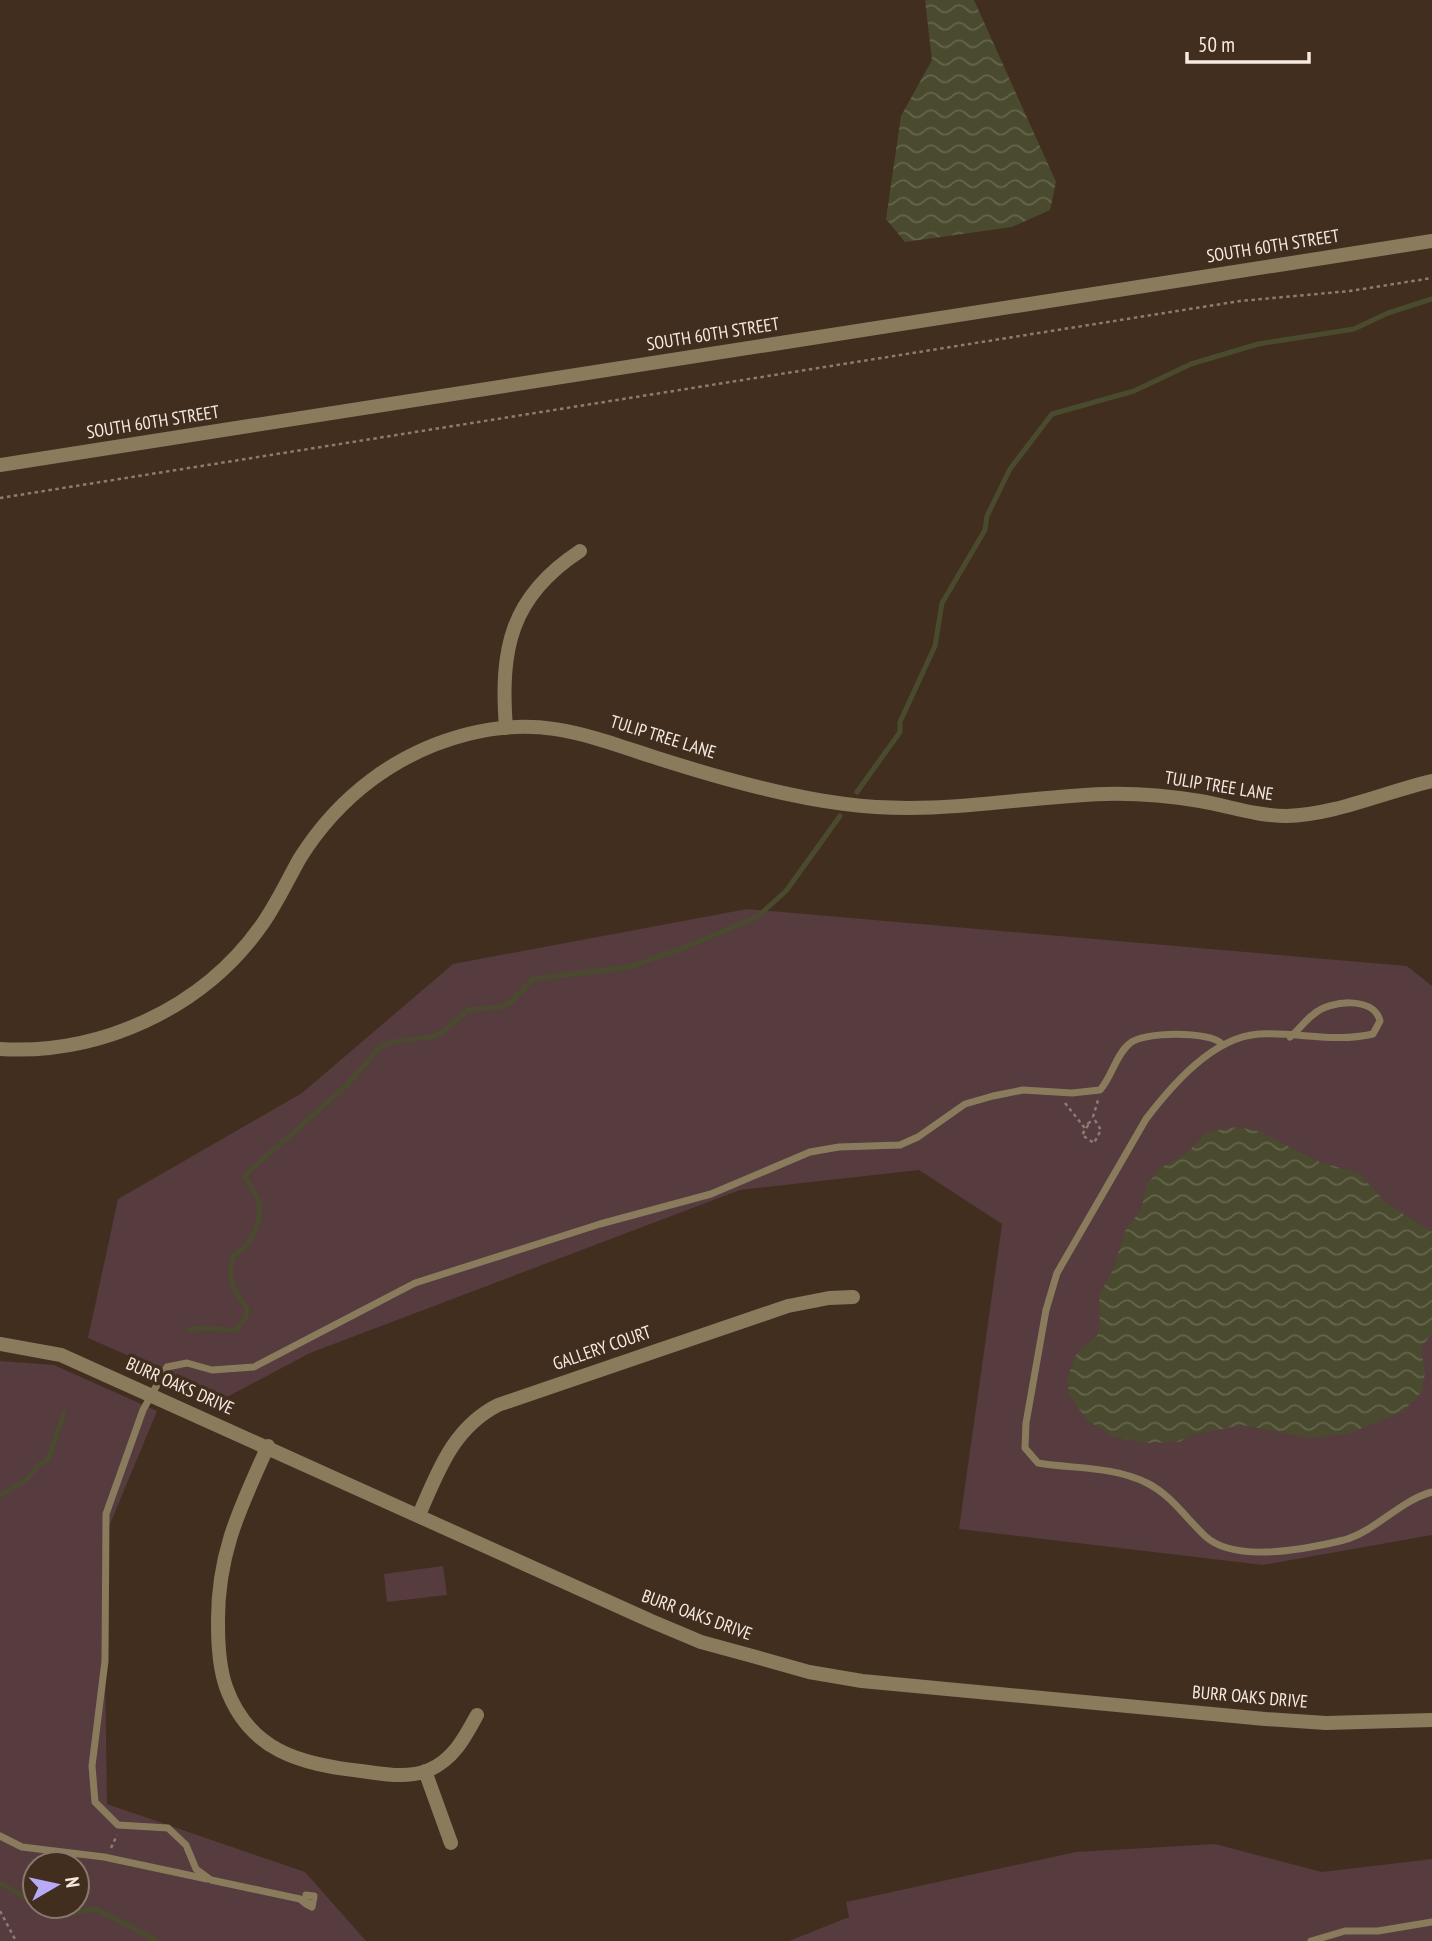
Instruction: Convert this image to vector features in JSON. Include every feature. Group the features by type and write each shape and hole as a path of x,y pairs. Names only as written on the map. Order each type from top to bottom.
{"street":[{"name":"SOUTH 60TH STREET","path":"0,465 1432,241"},
{"path":"506,728 503,670 515,622 542,581 580,551"},
{"name":"TULIP TREE LANE","path":"0,1049 57,1048 90,1042 134,1027 186,999 229,963 259,929 315,835 357,790 384,770 431,746 472,733 506,728 573,731 606,739 659,759 794,795 890,808 941,809 1128,795 1199,801 1265,815 1289,816 1315,812 1432,781"},
{"name":"GALLERY COURT","path":"419,1515 453,1442 468,1425 498,1405 788,1306 830,1298 853,1297"},
{"name":"BURR OAKS DRIVE","path":"0,1344 61,1355 701,1642 809,1672 890,1684 1265,1719 1326,1723 1432,1720"},
{"path":"268,1446 229,1537 218,1583 220,1659 232,1702 241,1717 264,1741 293,1759 310,1764 390,1775 425,1771 452,1755 477,1715"},
{"path":"425,1771 451,1843"}],"lane":[{"path":"1290,1037 1313,1014 1333,1005 1369,1006 1377,1011 1380,1021 1373,1034 1361,1037 1290,1037 1260,1034 1222,1044 1172,1088 1146,1119 1057,1273 1046,1310 1024,1442 1028,1454 1038,1463 1107,1471 1148,1483 1173,1502 1207,1538 1232,1551 1280,1550 1347,1539 1402,1504 1432,1492"},
{"path":"211,1880 196,1869 186,1845 168,1828 120,1825 101,1812 94,1802 92,1779 105,1661 104,1536 110,1496 152,1394 167,1367 187,1363 212,1370 254,1367 415,1283 600,1224 711,1194 810,1152 839,1147 900,1145 918,1138 965,1104 1023,1090 1100,1090 1123,1049 1140,1037 1201,1036 1217,1039 1222,1044"},
{"path":"0,1836 22,1847 108,1858 300,1899 306,1904"},
{"path":"1311,1941 1345,1931 1378,1931 1432,1922"}],"path":[{"path":"0,498 1240,301 1350,291 1432,278"},
{"path":"1059,1092 1084,1127 1090,1122 1082,1135 1094,1143 1101,1130 1093,1117 1100,1090"},
{"path":"108,1858 120,1825"},
{"path":"0,1911 16,1941"}],"shaded area":[{"path":"747,909 1407,966 1432,986 1432,1535 1263,1565 959,1529 1002,1224 919,1170 740,1190 310,1353 225,1398 88,1338 118,1199 302,1093 453,964"},
{"path":"0,1361 54,1365 157,1411 108,1529 105,1661 107,1804 305,1872 366,1941 0,1941"},
{"path":"443,1566 447,1595 387,1602 384,1574"},
{"path":"1215,1844 1322,1872 1432,1859 1432,1941 789,1941 849,1917 846,1902 1076,1852"}],"water":[{"path":"925,0 974,0 1056,182 1050,210 1012,227 905,242 886,219 901,116 932,60"},
{"path":"1237,1127 1258,1131 1322,1163 1359,1173 1387,1204 1432,1232 1432,1333 1421,1348 1425,1373 1422,1391 1402,1412 1347,1434 1310,1438 1242,1425 1192,1435 1179,1442 1147,1443 1114,1437 1087,1420 1069,1394 1067,1378 1077,1353 1097,1336 1100,1326 1099,1295 1113,1270 1125,1231 1141,1210 1147,1185 1160,1168 1186,1154 1207,1132"}],"waterway":[{"path":"857,792 900,732 900,722 935,646 942,603 985,530 987,516 1010,469 1052,414 1134,391 1191,364 1258,344 1354,329 1388,313 1432,299"},
{"path":"189,1330 236,1330 246,1318 247,1308 232,1285 231,1265 233,1256 245,1246 254,1232 259,1208 257,1197 244,1176 347,1085 380,1047 397,1041 432,1037 444,1031 468,1010 501,1007 512,1001 533,979 629,967 757,917 786,891 840,816"},
{"path":"0,1496 27,1479 38,1465 48,1460 64,1413"},
{"path":"0,1883 21,1895"},
{"path":"91,1910 96,1909 158,1941"}]}
